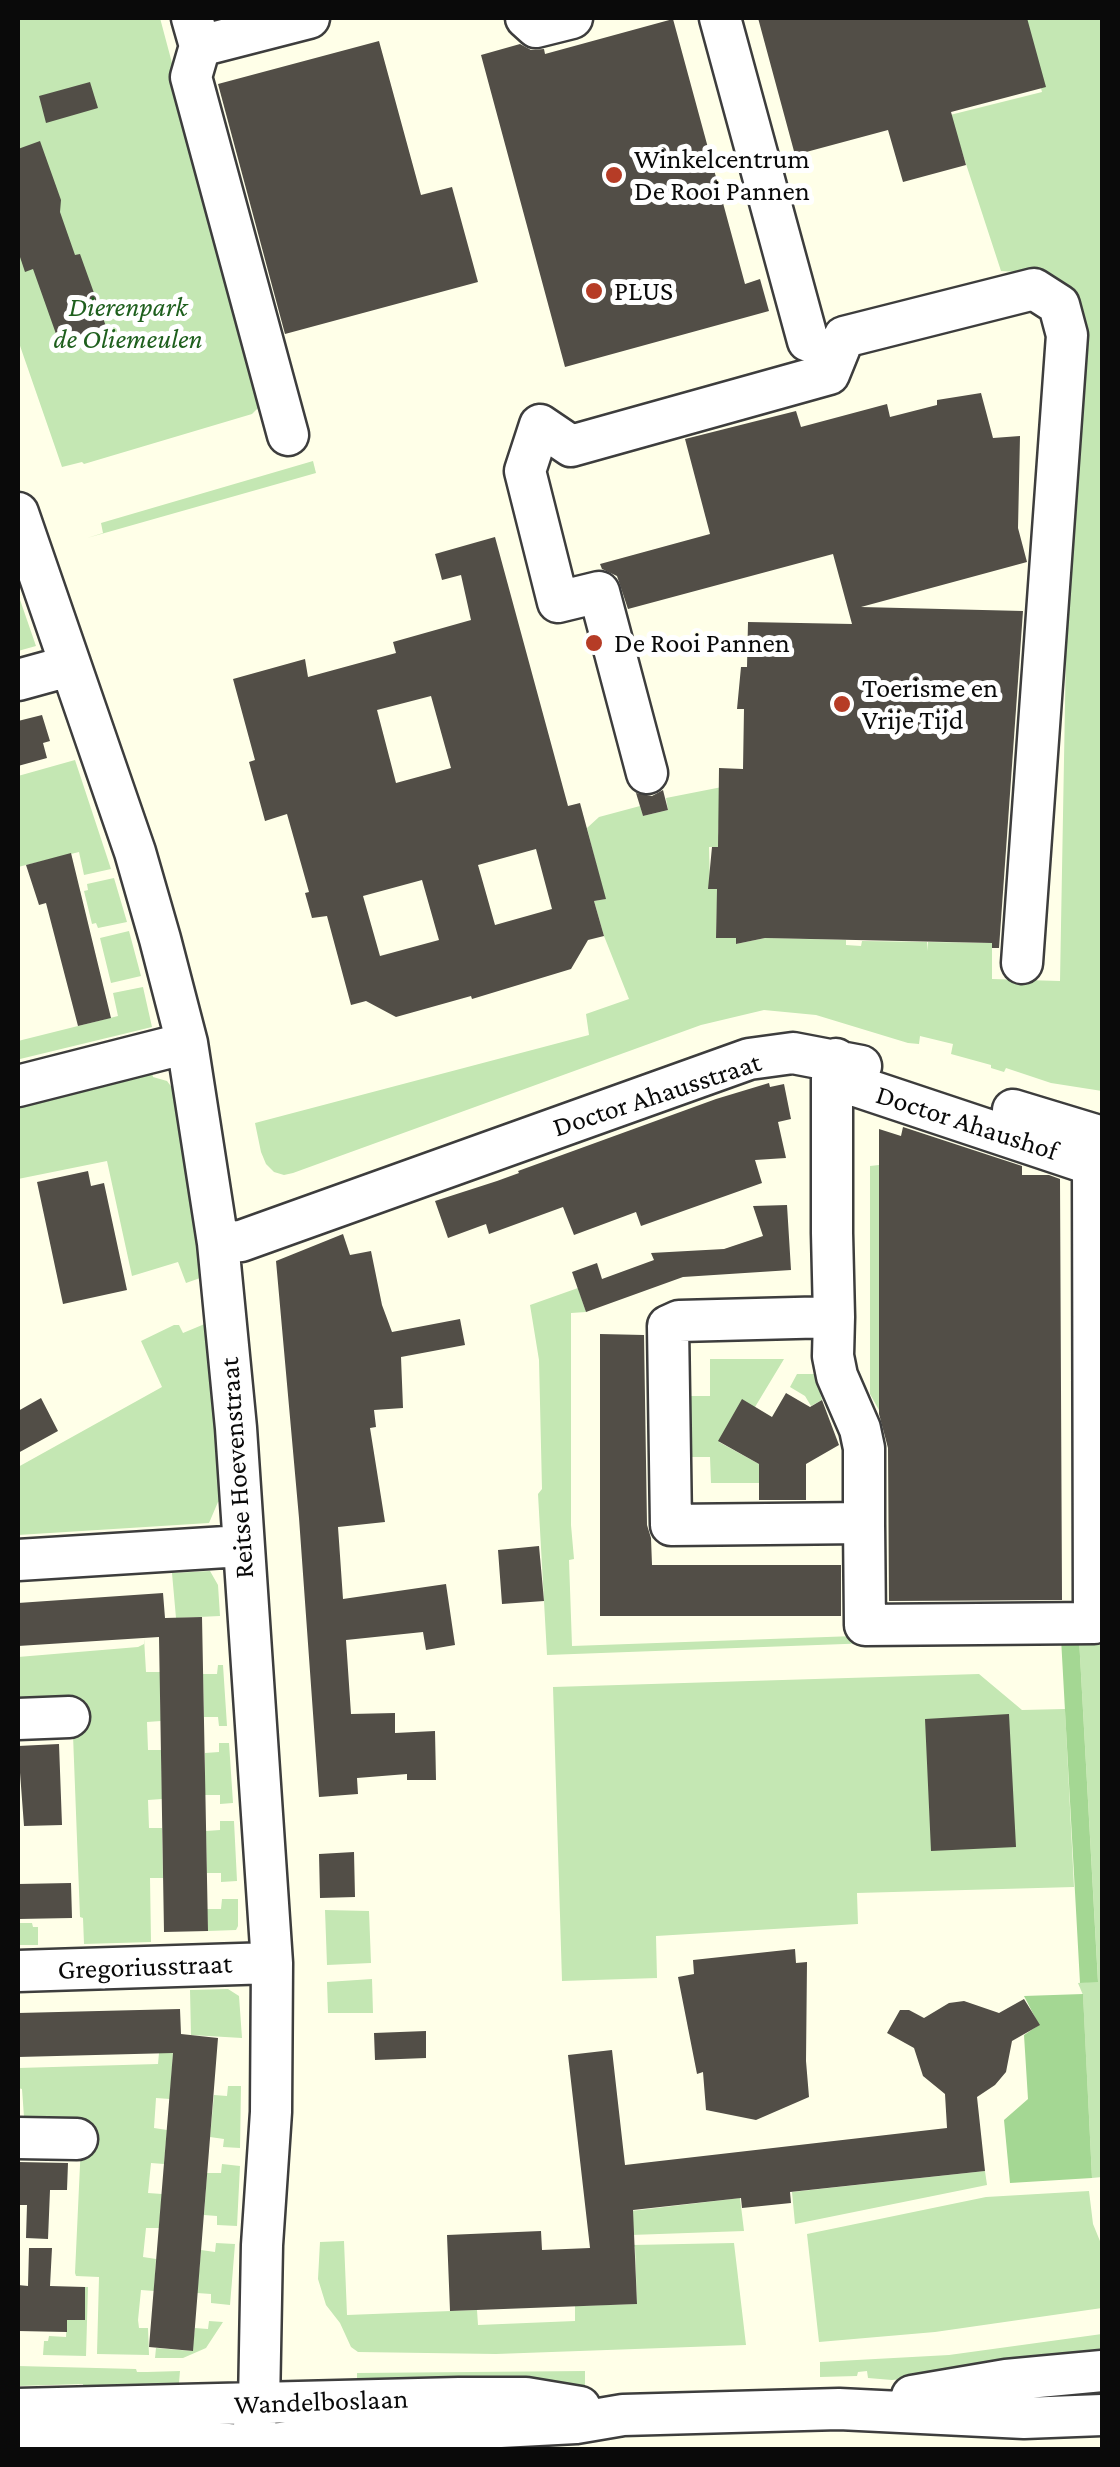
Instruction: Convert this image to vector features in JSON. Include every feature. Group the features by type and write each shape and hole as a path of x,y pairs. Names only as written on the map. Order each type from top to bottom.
{"street":[{"path":"288,435 191,78 196,32 308,18"},
{"path":"526,18 536,27 572,18"},
{"path":"720,18 808,341"},
{"path":"647,772 599,592 558,602 525,471 540,425 571,446 829,374 844,337 1034,289 1059,304 1067,336 1022,964"},
{"name":"Reitse Hoevenstraat","path":"18,513 135,852 187,1043 218,1244 236,1428 272,1963 271,2112 262,2245 259,2404 250,2448"},
{"path":"18,680 69,666"},
{"path":"18,1086 187,1043"},
{"name":"Doctor Ahausstraat","path":"218,1244 241,1241 749,1059 794,1053 834,1068 1102,1137"},
{"name":"Doctor Ahaushof","path":"834,1068 1093,1165 1094,1623 865,1625 864,1448 833,1356 834,1068"},
{"path":"834,1316 679,1320 668,1326 670,1525 864,1524"},
{"path":"18,1560 242,1546"},
{"path":"18,1718 69,1717"},
{"name":"Gregoriusstraat","path":"18,1971 272,1963"},
{"path":"18,2138 77,2139"},
{"name":"Wandelboslaan","path":"18,2434 182,2440 250,2448 460,2426 576,2424 623,2414 734,2431 1006,2380 1102,2372"},
{"name":"Wandelboslaan","path":"18,2409 259,2404 460,2426"},
{"name":"Wandelboslaan","path":"839,2409 1024,2418 1102,2415"}],"green space":[{"name":"Dierenpark de Oliemeulen","path":"18,18 160,18 245,337 260,406 252,414 84,464 62,467 18,340"},
{"path":"1023,18 1102,18 1102,1091 1051,1083 1006,1068 1004,1072 951,1054 953,1044 920,1036 919,1044 908,1043 816,1015 764,1010 701,1025 293,1173 274,1172 261,1152 255,1123 589,1035 586,1014 629,999 594,901 605,899 587,828 599,817 640,806 643,816 668,810 666,798 722,787 718,833 722,847 709,847 710,886 737,890 737,903 717,903 716,938 736,938 736,944 765,938 846,940 846,945 861,946 862,941 927,942 928,951 928,942 992,943 992,979 1060,981 1072,316 1035,273 1001,271 950,115 1042,92"},
{"path":"313,461 316,473 87,538 103,533 101,523"},
{"path":"18,594 36,646 18,651"},
{"path":"75,760 111,869 84,875 79,852 18,867 18,776"},
{"path":"114,878 127,922 98,928 96,923 92,924 84,891 88,890 87,884"},
{"path":"129,931 141,976 111,983 100,938"},
{"path":"143,987 152,1027 20,1059 18,1041 118,1016 113,993"},
{"path":"151,1067 153,1077 167,1081 176,1093 203,1277 186,1283 178,1262 132,1276 107,1161 18,1179 18,1099"},
{"path":"879,1165 879,1410 870,1394 870,1166"},
{"path":"578,1288 586,1312 571,1313 572,1646 855,1636 1061,1636 547,1655 538,1494 542,1489 539,1360 530,1305"},
{"path":"207,1323 222,1501 209,1523 18,1535 18,1467 162,1387 141,1341 174,1325 179,1325 183,1333"},
{"path":"710,1359 784,1359 755,1407 719,1442 759,1464 759,1483 711,1483 710,1457 686,1457 686,1396 710,1396"},
{"path":"797,1374 815,1374 822,1400 811,1406 805,1396 790,1387"},
{"path":"210,1571 218,1585 220,1616 176,1618 172,1573"},
{"path":"144,1638 146,1672 160,1672 161,1721 147,1722 148,1750 161,1750 162,1799 148,1800 149,1828 162,1828 163,1878 150,1878 151,1942 84,1944 72,1709 19,1699 18,1657 138,1647 144,1644"},
{"path":"1061,1638 1079,1638 1098,1982 1080,1983"},
{"path":"1079,1638 1102,1639 1102,2177 1092,2178 1083,1995 1078,1983 1098,1981"},
{"path":"218,1665 223,1665 227,1726 219,1726 218,1717 204,1717 203,1674 217,1674"},
{"path":"979,1674 1022,1710 1065,1709 1074,1887 857,1893 858,1924 656,1936 657,1978 562,1981 553,1687"},
{"path":"219,1743 229,1743 233,1803 220,1804 220,1795 205,1795 205,1753 219,1752"},
{"path":"220,1821 234,1821 237,1881 221,1882 221,1873 207,1873 206,1831 220,1830"},
{"path":"222,1899 238,1899 238,1926 236,1930 208,1931 207,1909 221,1909"},
{"path":"325,1910 369,1911 371,1963 327,1965"},
{"path":"18,1923 38,1927 38,1945 18,1945"},
{"path":"372,1979 373,2013 328,2013 327,1982"},
{"path":"228,1989 239,1996 242,2038 191,2035 190,1990"},
{"path":"1083,1994 1092,2178 1010,2183 1004,2120 1028,2099 1024,2035 1039,2025 1024,1996"},
{"path":"174,2036 170,2099 156,2098 154,2128 167,2130 164,2164 151,2163 148,2193 162,2194 159,2228 146,2228 143,2257 156,2259 154,2291 141,2290 138,2320 139,2328 148,2328 149,2355 97,2354 99,2277 75,2273 82,2122 34,2121 24,2117 18,2068 158,2064 159,2053"},
{"path":"228,2086 241,2086 240,2148 223,2147 224,2139 210,2137 214,2095 227,2096"},
{"path":"222,2164 240,2166 237,2226 217,2225 217,2216 204,2215 207,2173 221,2173"},
{"path":"985,2171 987,2185 795,2224 792,2192"},
{"path":"1089,2191 1093,2224 1102,2246 1102,2308 935,2332 819,2342 807,2234 986,2197"},
{"path":"740,2198 744,2231 631,2235 631,2211"},
{"path":"344,2241 347,2315 477,2310 478,2325 575,2321 575,2306 637,2304 632,2245 734,2243 746,2345 496,2354 358,2352 326,2305 318,2279 320,2242"},
{"path":"216,2243 235,2244 230,2305 211,2303 211,2294 197,2293 201,2250 215,2252"},
{"path":"85,2287 86,2356 43,2355 44,2341 49,2336 66,2337 67,2320 84,2319"},
{"path":"209,2321 223,2322 206,2348 183,2358 155,2358 156,2348 192,2351 195,2328 208,2329"},
{"path":"1102,2334 1102,2359 892,2380 868,2378 867,2371 858,2372 857,2376 820,2377 820,2362 949,2355"},
{"path":"18,2366 180,2371 178,2395 84,2399 83,2384 18,2386"},
{"path":"585,2371 585,2389 357,2390 357,2373"}],"building":[{"path":"758,18 1027,18 1046,87 951,112 966,165 903,182 888,130 795,155"},
{"name":"Winkelcentrum De Rooi Pannen","path":"673,19 745,284 760,279 769,311 565,367 481,55 520,44 531,50 544,49 545,54"},
{"path":"379,41 421,195 452,187 478,282 285,334 218,84"},
{"path":"90,82 98,108 46,123 39,96"},
{"path":"40,141 75,255 80,254 108,332 61,348 33,269 25,272 18,251 18,149"},
{"path":"981,393 993,438 1020,436 1018,528 1027,562 861,607 1023,611 999,948 992,948 992,943 765,938 736,944 736,938 716,938 717,889 708,889 712,847 718,847 719,768 743,769 744,709 737,709 741,667 747,667 748,622 852,624 833,554 628,609 617,576 600,564 710,534 685,439 796,411 801,427 887,404 890,417 937,405 937,400"},
{"path":"495,537 568,806 580,803 606,899 594,901 604,936 588,940 571,969 396,1017 366,1001 351,1005 327,916 312,918 305,893 309,892 287,814 265,821 249,762 255,760 233,679 305,659 308,677 396,653 393,642 471,620 461,575 442,580 435,554","holes":["431,696 451,768 396,783 377,710","536,849 552,909 495,925 478,865","422,880 439,940 380,956 363,896"]},
{"path":"42,715 50,741 43,743 47,758 18,766 18,721"},
{"path":"663,790 668,810 643,816 636,793 652,796"},
{"path":"71,853 111,1018 78,1026 46,903 39,905 26,865"},
{"path":"769,1083 770,1087 784,1084 791,1119 778,1122 786,1158 755,1160 762,1183 641,1226 636,1212 574,1235 563,1207 489,1234 486,1224 448,1238 435,1201"},
{"path":"903,1127 1022,1166 1022,1175 1060,1179 1062,1600 889,1601 888,1448 879,1414 879,1129 901,1136"},
{"path":"88,1171 91,1186 104,1183 127,1290 63,1304 37,1182"},
{"path":"787,1205 791,1270 683,1277 586,1312 572,1272 597,1263 602,1279 654,1260 651,1253 724,1249 763,1236 753,1206"},
{"path":"343,1234 350,1255 371,1251 392,1332 460,1319 465,1345 401,1357 403,1408 374,1410 376,1427 370,1428 385,1522 338,1527 343,1599 446,1584 455,1645 426,1650 423,1632 346,1640 351,1714 395,1713 395,1733 435,1731 436,1780 407,1780 407,1774 357,1778 358,1794 319,1797 276,1261"},
{"path":"600,1334 644,1335 647,1525 652,1565 841,1565 841,1616 600,1616"},
{"path":"786,1393 810,1407 822,1400 839,1445 806,1464 806,1500 759,1500 759,1464 718,1441 742,1399 772,1417"},
{"path":"41,1398 58,1431 18,1453 18,1411"},
{"path":"539,1546 544,1601 502,1604 498,1550"},
{"path":"163,1593 165,1618 202,1617 208,1931 164,1932 159,1637 18,1646 18,1603"},
{"path":"1009,1714 1016,1847 931,1851 925,1719"},
{"path":"59,1744 62,1825 24,1826 18,1746"},
{"path":"354,1852 355,1897 320,1898 319,1854"},
{"path":"71,1883 72,1918 18,1919 18,1884"},
{"path":"795,1949 796,1963 807,1962 809,2097 756,2120 706,2110 703,2072 697,2074 678,1977 694,1974 693,1960"},
{"path":"1024,1999 1040,2025 1012,2041 1006,2072 977,2097 985,2171 790,2192 791,2203 742,2208 741,2198 633,2210 637,2304 450,2311 447,2235 541,2231 542,2250 590,2248 568,2055 612,2050 625,2165 947,2128 945,2094 923,2076 914,2048 887,2033 900,2010 924,2018 949,2003 964,2001 999,2013"},
{"path":"180,2009 181,2034 218,2038 193,2351 149,2347 173,2053 18,2057 18,2013"},
{"path":"426,2031 426,2058 375,2060 374,2033"},
{"path":"18,2162 68,2163 67,2190 50,2190 48,2239 26,2238 27,2205 18,2205"},
{"path":"29,2248 52,2248 50,2286 85,2287 85,2320 67,2320 67,2332 18,2331 18,2285 28,2286"}],"place":[{"name":"Winkelcentrum De Rooi Pannen","path":"614,175"},
{"name":"PLUS","path":"594,291"},
{"name":"De Rooi Pannen","path":"594,643"},
{"name":"Toerisme en Vrije Tijd","path":"842,704"}]}
